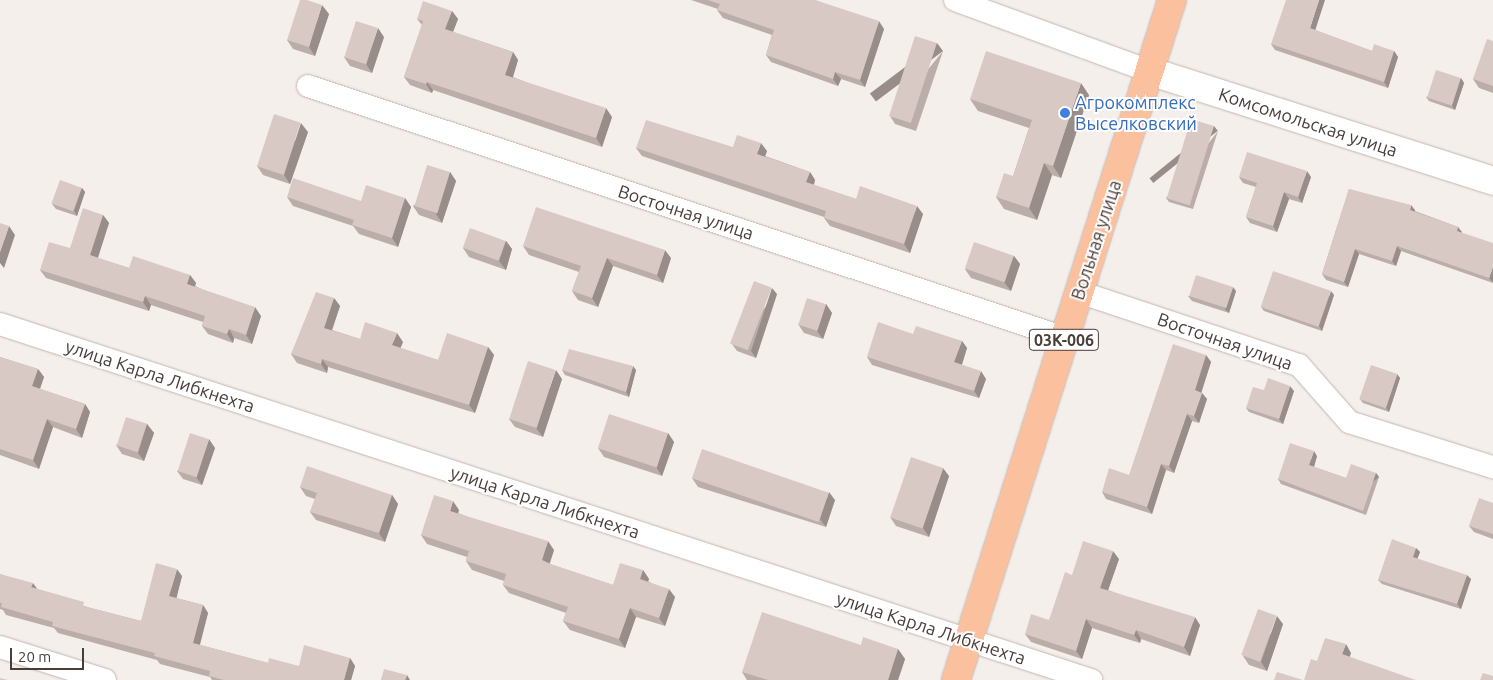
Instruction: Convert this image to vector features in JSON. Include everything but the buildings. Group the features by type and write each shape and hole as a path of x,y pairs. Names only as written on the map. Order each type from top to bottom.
{"main road":[{"name":"Вольная улица","path":"956,680 1172,0"}],"street":[{"name":"Комсомольская улица","path":"955,0 1149,71 1493,181"},
{"name":"Восточная улица","path":"308,86 1065,338"},
{"name":"Восточная улица","path":"1079,292 1299,365 1349,422 1493,467"},
{"name":"улица Карла Либкнехта","path":"0,324 1091,680"},
{"path":"0,647 105,680"}],"place":[{"name":"Агрокомплекс Выселковский","path":"1065,113"}]}
